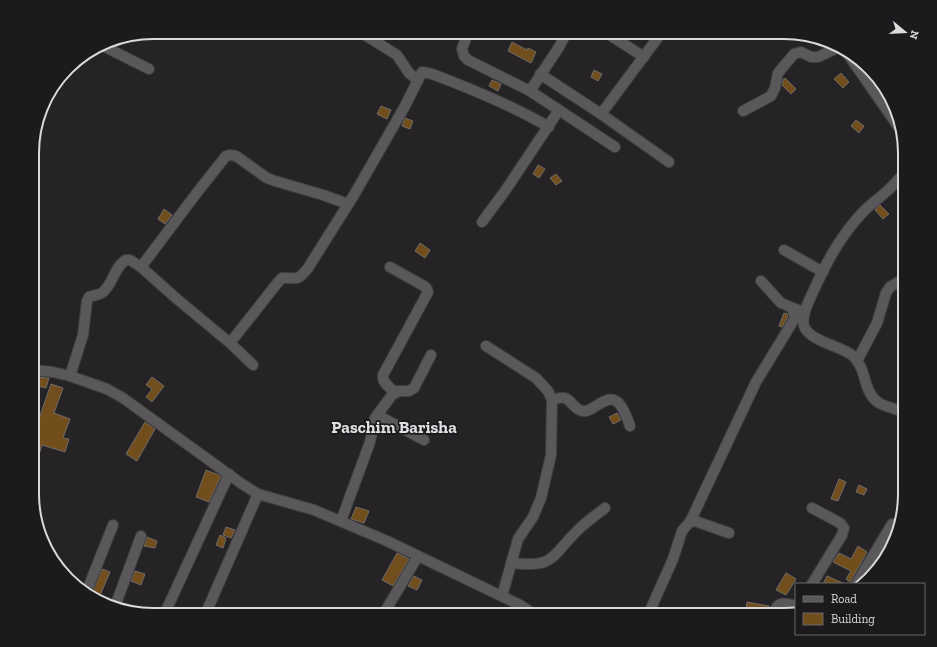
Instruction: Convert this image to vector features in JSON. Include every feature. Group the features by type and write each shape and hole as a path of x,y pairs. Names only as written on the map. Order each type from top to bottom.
{"street":[{"path":"371,39 397,55 409,73 418,80"},
{"path":"466,39 462,49 464,56 468,60 530,92 615,146"},
{"path":"530,92 563,39"},
{"path":"616,39 644,57"},
{"path":"601,114 657,39"},
{"path":"108,48 149,69"},
{"path":"743,111 771,96 775,88 778,73 794,54 801,52 812,57 818,57 833,50"},
{"path":"853,63 892,118"},
{"path":"230,343 282,278 297,279 302,276 348,204 422,72 432,74 500,101 549,127"},
{"path":"540,74 601,114 669,162"},
{"path":"482,222 549,127 559,110"},
{"path":"141,267 226,156 236,156 275,182 323,195 348,204"},
{"path":"898,179 863,211 838,243 814,289 805,312 804,319 804,326 808,332 820,340 848,352 857,361 863,369 867,387 871,396 879,403 898,410"},
{"path":"784,250 823,272"},
{"path":"70,376 83,335 86,305 89,297 100,294 106,290 124,262 130,260 141,267 230,343 253,365"},
{"path":"390,266 427,288 428,292 383,375 382,379 396,393"},
{"path":"761,281 781,303 805,312"},
{"path":"857,361 877,323 886,293 890,287 898,282"},
{"path":"651,608 673,559 682,531 690,522 756,382 795,318 792,308"},
{"path":"486,346 536,378 548,391 552,400 551,455 547,477 536,511 518,540 502,596"},
{"path":"341,521 370,442 374,421 377,415 381,412 389,397 402,390 412,390 414,388 431,355"},
{"path":"39,371 70,376 107,390 122,398 258,494 314,510 341,521 418,556 524,608"},
{"path":"552,400 565,398 578,409 584,411 592,409 605,400 616,401 621,405 630,426"},
{"path":"377,415 424,440"},
{"path":"167,608 229,474"},
{"path":"208,608 258,494"},
{"path":"511,563 535,565 552,559 577,530 605,508"},
{"path":"812,508 840,523 844,528 842,535 813,583"},
{"path":"690,522 695,521 729,533"},
{"path":"858,580 892,524"},
{"path":"88,587 113,525"},
{"path":"117,602 141,536"},
{"path":"387,608 418,556"},
{"path":"776,608 781,603 795,606"}],"building":[{"path":"512,42 527,50 528,48 536,52 531,63 508,51"},
{"path":"594,70 602,74 598,81 591,77"},
{"path":"841,73 849,82 843,88 834,79"},
{"path":"785,78 796,89 791,94 782,85"},
{"path":"492,80 501,84 498,91 489,86"},
{"path":"381,106 391,110 387,119 377,114"},
{"path":"405,118 413,121 410,129 402,126"},
{"path":"856,120 864,126 859,133 851,126"},
{"path":"538,165 545,169 539,178 533,174"},
{"path":"556,174 562,181 556,185 550,178"},
{"path":"880,205 889,214 883,219 875,210"},
{"path":"164,209 172,215 165,224 158,219"},
{"path":"420,243 430,250 425,258 415,251"},
{"path":"784,313 787,314 788,317 782,327 779,326"},
{"path":"39,377 49,378 46,388 39,386"},
{"path":"152,377 164,386 152,402 146,397 152,389 146,385"},
{"path":"51,384 63,388 54,413 70,419 63,438 69,439 65,452 42,445 39,452 39,419"},
{"path":"617,413 621,420 613,424 609,417"},
{"path":"145,422 155,429 137,461 126,454"},
{"path":"206,470 221,476 209,502 196,497"},
{"path":"839,479 846,482 838,501 831,499"},
{"path":"859,485 867,489 864,495 856,492"},
{"path":"356,507 369,511 364,523 351,519"},
{"path":"226,527 235,530 231,538 223,535"},
{"path":"220,535 226,538 223,548 216,545"},
{"path":"147,537 157,541 155,548 144,546"},
{"path":"858,546 867,552 850,582 846,579 851,571 833,562 839,553 851,559"},
{"path":"397,553 409,559 393,586 382,580"},
{"path":"102,569 110,572 100,595 93,591"},
{"path":"135,571 145,574 141,585 131,581"},
{"path":"786,573 796,579 786,595 776,590"},
{"path":"414,576 422,580 417,590 408,586"},
{"path":"827,576 843,583 824,583"},
{"path":"747,602 769,606 769,608 746,608"}],"district":[{"name":"Paschim Barisha","path":"394,427"}]}
